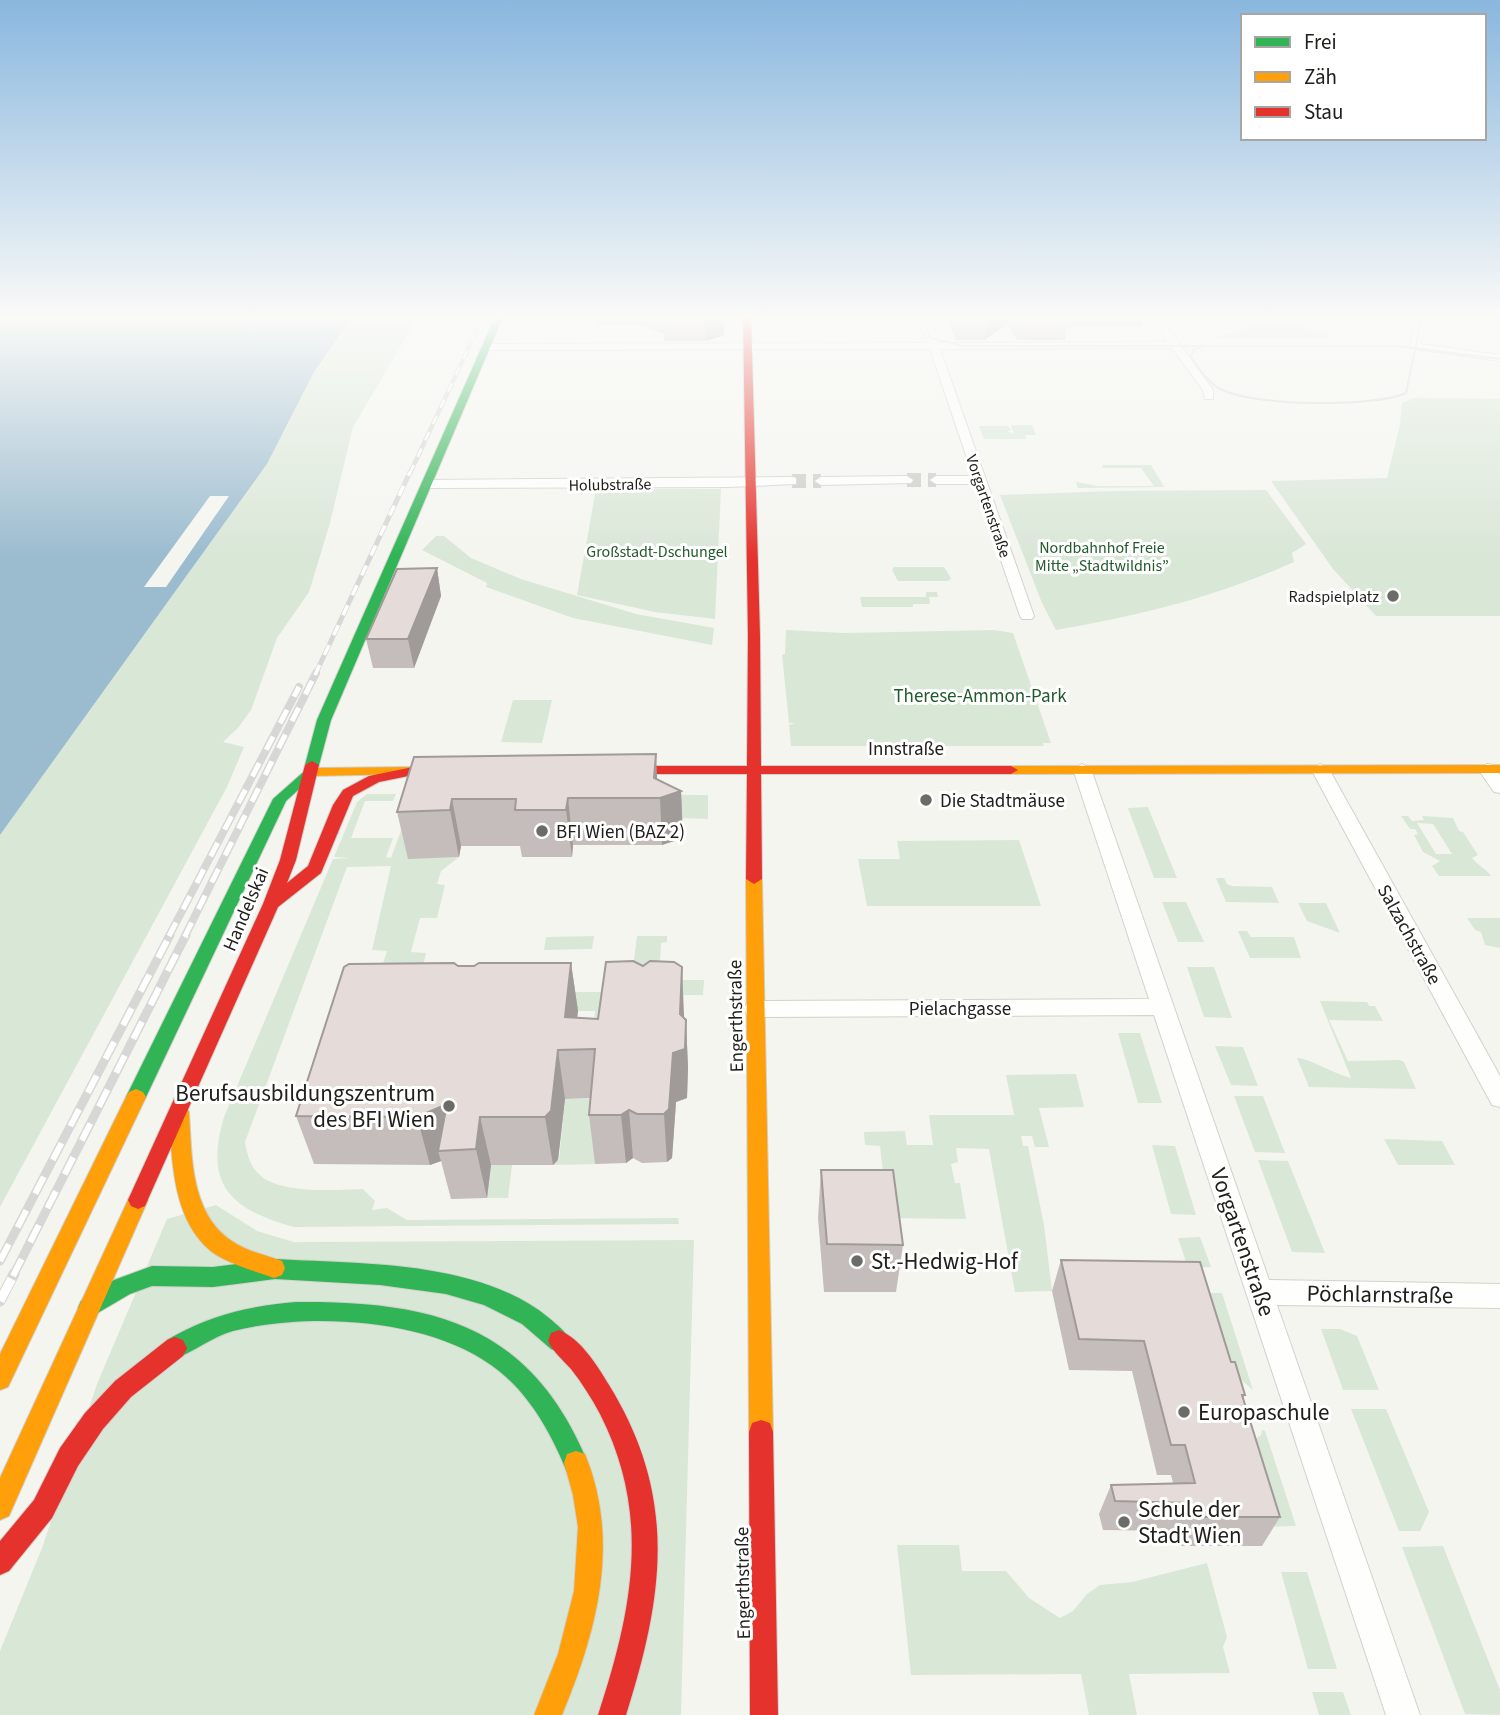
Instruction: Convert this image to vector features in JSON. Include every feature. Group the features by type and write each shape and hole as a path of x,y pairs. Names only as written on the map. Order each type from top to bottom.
{"main road":[{"name":"Handelskai","path":"0,1507 271,904 288,860 324,720 465,397"},
{"name":"Engerthstraße","path":"749,397 754,636 752,769 764,1715"},
{"name":"Innstraße","path":"608,770 1493,769"},
{"path":"0,1380 280,799 312,772 419,771 374,779 348,793 340,805 315,869 271,904"},
{"path":"179,1112 187,1187 196,1214 215,1241 245,1258 277,1269"},
{"path":"89,1308 146,1277 214,1277 277,1269 418,1278 491,1297 528,1317 562,1343 591,1376 617,1419 636,1469 647,1532 645,1597 631,1663 612,1715"},
{"path":"0,1562 44,1507 68,1457 92,1422 125,1387 159,1358 195,1336 225,1323 285,1313 392,1318 435,1326 466,1337 526,1378 549,1407 570,1443 584,1485 592,1538 590,1585 575,1645 548,1715"}],"street":[{"name":"Vorgartenstraße","path":"951,397 1027,616"},
{"path":"821,481 907,480"},
{"path":"936,480 981,480"},
{"name":"Holubstraße","path":"428,484 792,481"},
{"name":"Vorgartenstraße","path":"1082,769 1261,1292 1348,1560 1403,1715"},
{"name":"Salzachstraße","path":"1320,769 1500,1098"},
{"path":"1493,769 1500,788"},
{"name":"Pielachgasse","path":"755,1009 1164,1007"},
{"name":"Pöchlarnstraße","path":"1261,1292 1500,1296"}],"green space":[{"path":"301,397 371,397 353,427 330,523 309,592 277,638 251,710 223,742 244,747 227,787 0,1207 0,835 267,464"},
{"path":"1414,398 1500,399 1500,616 1376,616 1333,569 1271,481 1387,478 1400,425 1402,403"},
{"path":"1011,425 1032,425 1036,435 1025,435 1026,439 984,439 979,426 1008,426 1011,430 1007,432 1014,434"},
{"path":"1102,465 1151,465 1164,487 1078,488 1076,482 1097,486 1154,486 1141,468 1103,468"},
{"name":"Großstadt-Dschungel","path":"596,489 721,489 715,619 655,612 577,595"},
{"name":"Nordbahnhof Freie Mitte „Stadtwildnis”","path":"1266,490 1306,544 1292,553 1294,562 1177,604 1056,630 1042,603 1000,495 1115,491"},
{"path":"436,536 444,536 471,558 521,579 636,614 714,628 712,645 573,618 486,587 487,583 422,550"},
{"path":"894,567 944,567 951,578 948,581 898,581 892,570"},
{"path":"926,592 937,592 938,597 929,597 930,604 913,604 913,607 862,607 860,597 926,597"},
{"name":"Therese-Ammon-Park","path":"786,630 844,633 994,630 1013,633 1051,743 1043,743 1044,746 791,746 789,725 795,723 789,723 782,655 785,654"},
{"path":"513,700 552,700 542,743 501,742"},
{"path":"367,794 396,794 393,801 365,801 351,838 393,838 386,857 391,858 414,795 408,858 459,857 441,871 437,884 445,885 437,918 420,918 411,952 426,953 417,992 630,992 637,936 667,936 667,942 661,943 659,980 704,980 703,995 654,995 589,1067 595,1011 489,1012 371,1001 387,951 372,950 391,866 347,867 245,1142 254,1169 270,1182 282,1186 310,1190 363,1189 375,1201 372,1210 387,1208 407,1220 678,1218 679,1224 294,1227 253,1212 228,1191 220,1177 218,1160 224,1117 333,859 351,858 334,857 357,802"},
{"path":"525,794 708,795 708,819 683,818 678,815"},
{"path":"1148,807 1177,878 1154,878 1128,808"},
{"path":"1401,816 1408,816 1412,821 1424,820 1422,816 1453,818 1459,831 1463,832 1478,855 1472,858 1491,876 1439,876 1432,866 1440,861 1423,852 1414,835 1418,834 1415,829 1410,829","holes":["1417,823 1433,824 1452,854 1436,854"]},
{"path":"1019,840 1041,906 867,906 858,859 900,859 897,841"},
{"path":"1216,878 1224,878 1227,884 1232,886 1272,887 1279,903 1226,902"},
{"path":"1162,902 1186,902 1204,942 1178,942"},
{"path":"1298,903 1326,903 1340,933 1307,921"},
{"path":"1467,918 1500,918 1500,948 1485,945 1481,932 1475,930"},
{"path":"1238,931 1247,931 1251,937 1294,937 1301,958 1250,958"},
{"path":"594,936 592,949 544,950 546,937"},
{"path":"1187,967 1214,967 1232,1018 1204,1017"},
{"path":"1320,1001 1367,1002 1369,1006 1375,1006 1383,1021 1329,1020 1348,1061 1400,1060 1404,1062 1416,1089 1309,1087 1297,1058 1351,1078"},
{"path":"1118,1033 1140,1033 1162,1103 1138,1103"},
{"path":"1215,1046 1243,1047 1258,1086 1231,1085"},
{"path":"1076,1074 1084,1107 1039,1108 1049,1147 1035,1147 1032,1136 1021,1136 1023,1146 1028,1146 1044,1225 1052,1291 1015,1292 989,1149 956,1148 958,1162 951,1164 955,1183 960,1183 966,1219 888,1218 880,1146 865,1145 864,1132 905,1131 907,1145 933,1145 929,1115 1014,1115 1006,1075"},
{"path":"1234,1096 1263,1096 1285,1153 1255,1152"},
{"path":"600,1098 595,1160 600,1164 553,1165 559,1160 565,1099"},
{"path":"1384,1139 1442,1141 1455,1165 1398,1165"},
{"path":"1152,1145 1175,1146 1196,1215 1171,1214"},
{"path":"1258,1160 1288,1161 1325,1253 1292,1252"},
{"path":"491,1165 512,1165 508,1198 483,1198 487,1194"},
{"path":"216,1205 257,1231 294,1242 694,1240 681,1715 0,1715 0,1651 42,1548 97,1384 167,1219"},
{"path":"1200,1237 1211,1267 1188,1268 1178,1238"},
{"path":"1187,1293 1222,1293 1253,1390 1240,1379"},
{"path":"1321,1329 1340,1329 1357,1336 1379,1390 1343,1390"},
{"path":"1351,1409 1386,1409 1429,1512 1420,1531 1399,1531"},
{"path":"1262,1430 1265,1431 1296,1526 1256,1527 1253,1441 1261,1435"},
{"path":"897,1545 959,1545 962,1571 1006,1571 1029,1598 1060,1618 1073,1611 1087,1594 1100,1585 1132,1582 1207,1563 1227,1637 1223,1647 1230,1673 1129,1674 1137,1715 1089,1715 1081,1674 911,1675"},
{"path":"1443,1546 1500,1690 1500,1715 1465,1714 1402,1547"},
{"path":"1281,1572 1307,1572 1337,1669 1308,1669"},
{"path":"1312,1692 1343,1692 1351,1715 1319,1715"}],"water":[{"path":"0,397 301,397 267,464 0,835"}],"pier":[{"path":"210,496 229,496 166,587 144,587"}],"building":[{"path":"437,568 408,639 366,639 397,569"},
{"path":"656,754 654,778 681,791 660,798 568,798 566,810 515,810 516,799 452,799 450,810 397,812 414,757"},
{"name":"Berufsausbildungszentrum des BFI Wien","path":"633,961 643,966 650,961 674,962 682,967 680,1014 686,1020 685,1049 673,1053 669,1109 664,1114 637,1114 629,1110 621,1115 589,1115 595,1049 558,1050 551,1111 545,1117 480,1117 476,1149 438,1151 447,1104 417,1117 296,1116 344,967 349,964 454,963 458,966 474,966 479,963 571,963 565,1017 598,1019 606,962"},
{"path":"821,1170 893,1170 903,1245 827,1244"},
{"path":"1061,1260 1200,1262 1231,1362 1235,1362 1245,1395 1242,1395 1280,1517 1192,1517 1188,1503 1115,1501 1111,1485 1195,1483 1185,1445 1171,1445 1144,1341 1079,1339"}],"tunnel":[{"path":"907,480 936,480"},
{"path":"792,481 821,481"}],"tram line":[{"path":"1247,397 1313,403 1393,397"},
{"path":"1365,591 1374,590"}],"railway":[{"path":"410,473 446,397"},
{"path":"315,675 410,472"},
{"path":"185,936 316,673"},
{"path":"169,936 299,687"},
{"path":"0,1261 170,935"},
{"path":"13,1276 186,935"},
{"path":"0,1301 14,1274"}],"traffic: fast":[{"path":"312,765 324,720 464,397"},
{"path":"136,1097 280,799 311,772"},
{"path":"89,1308 122,1287 152,1276 213,1277 275,1269 380,1275 446,1284 489,1296 530,1317 559,1341"},
{"path":"175,1348 232,1321 296,1312 370,1315 407,1320 442,1329 473,1341 499,1357 524,1379 554,1418 576,1463"}],"traffic: slow":[{"path":"1011,770 1500,769"},
{"path":"311,772 410,771"},
{"path":"754,879 761,1432"},
{"path":"0,1379 136,1097"},
{"path":"179,1112 187,1186 199,1220 209,1235 223,1247 274,1268"},
{"path":"0,1507 138,1200"},
{"path":"548,1715 572,1654 588,1591 590,1527 586,1495 576,1463"}],"traffic: jam":[{"path":"749,397 754,636 754,879"},
{"path":"138,1200 271,904 288,860 312,765"},
{"path":"623,770 1011,770"},
{"path":"271,904 315,869 340,805 348,793 374,779 413,771"},
{"path":"559,1341 574,1355 592,1379 627,1444 639,1482 645,1520 646,1559 642,1597 635,1636 612,1715"},
{"path":"0,1562 43,1509 69,1457 94,1421 123,1389 175,1348"},
{"path":"761,1432 764,1715"}],"place":[{"name":"Radspielplatz","path":"1393,596"},
{"name":"Die Stadtmäuse","path":"926,800"},
{"name":"BFI Wien (BAZ 2)","path":"542,831"},
{"name":"Berufsausbildungszentrum des BFI Wien","path":"449,1106"},
{"name":"St.-Hedwig-Hof","path":"857,1261"},
{"name":"Europaschule","path":"1184,1412"},
{"name":"Schule der Stadt Wien","path":"1124,1522"}]}
